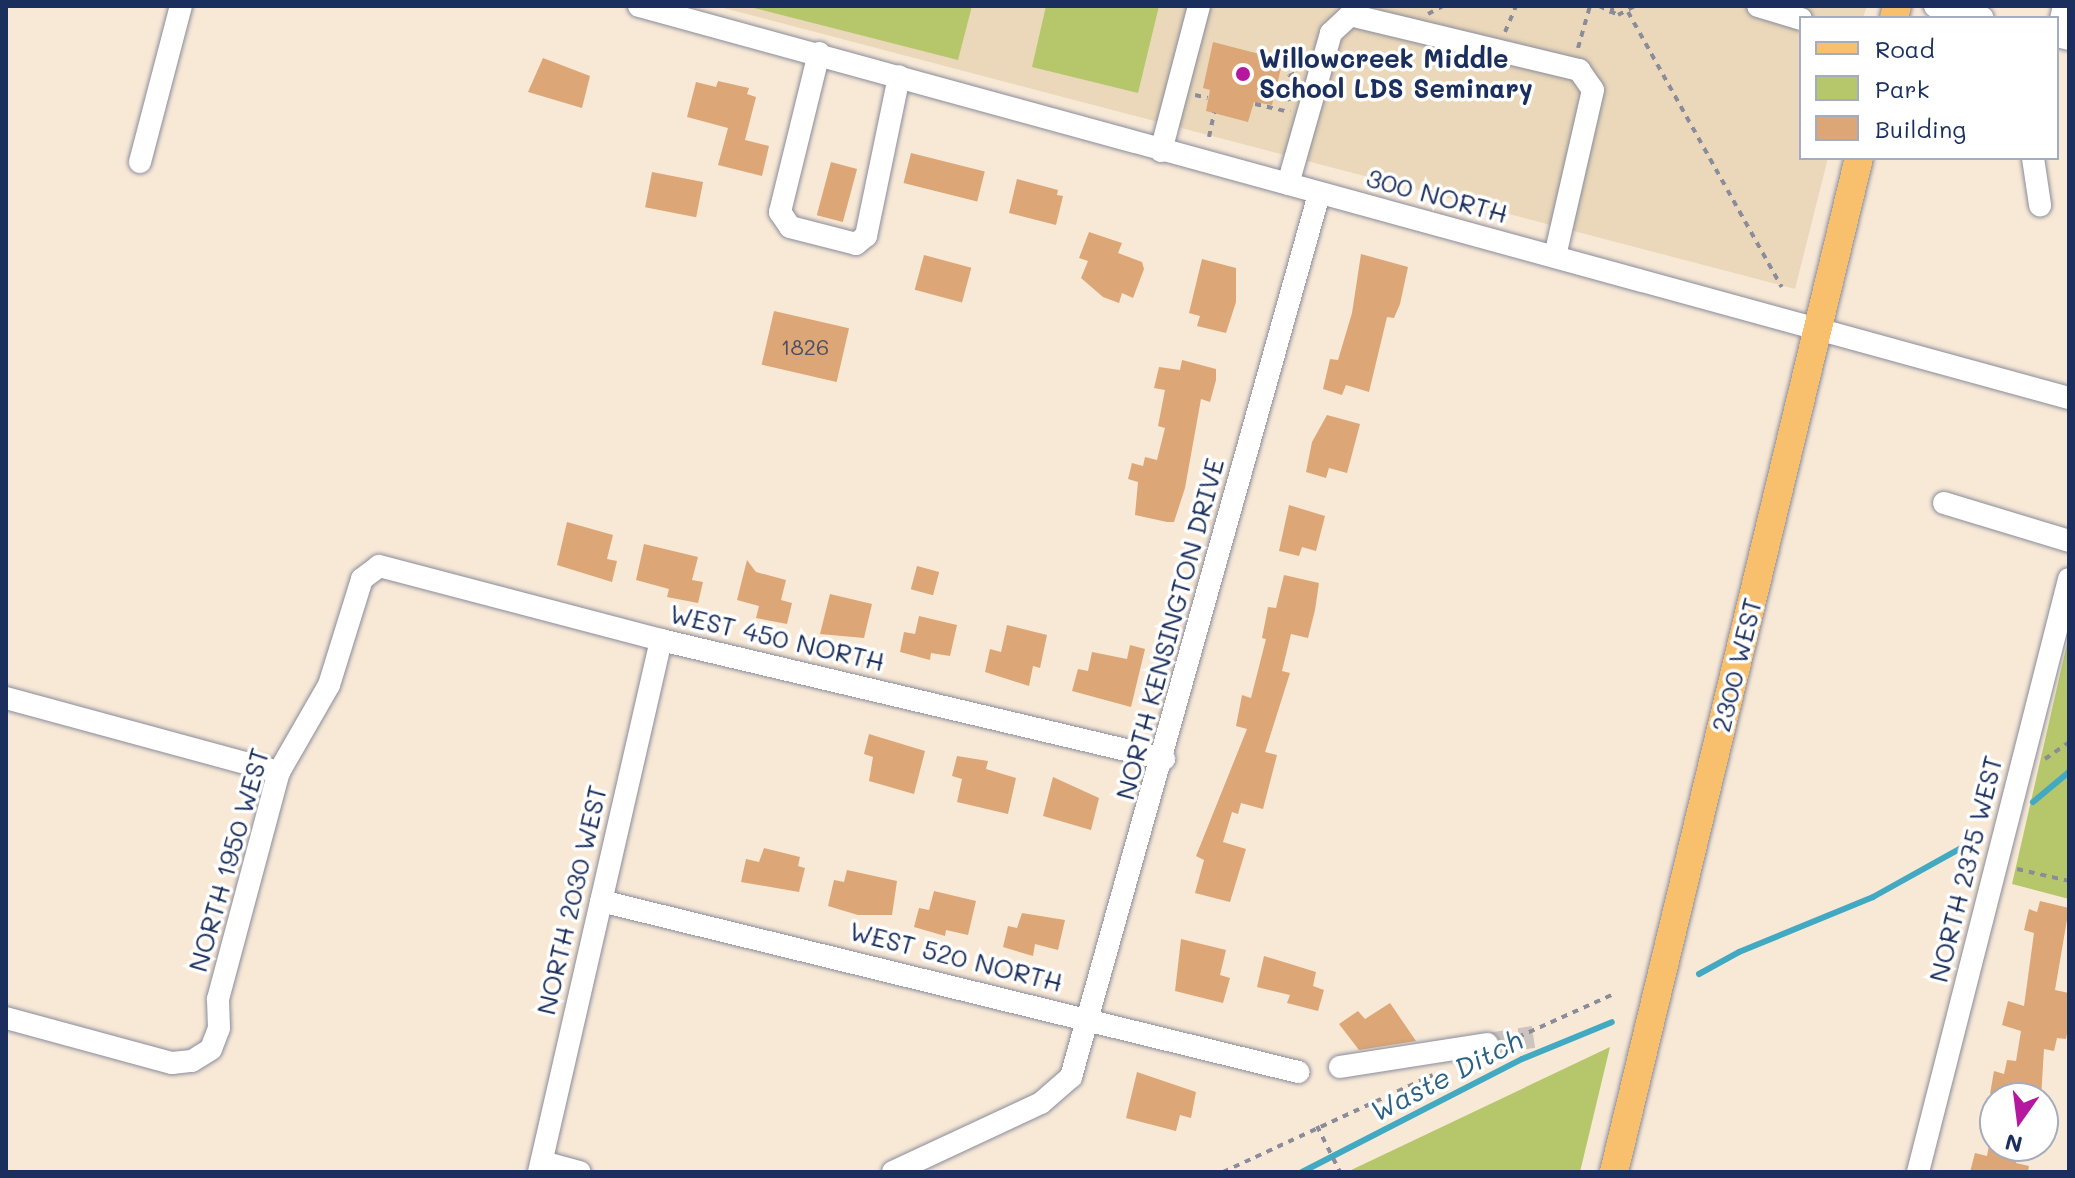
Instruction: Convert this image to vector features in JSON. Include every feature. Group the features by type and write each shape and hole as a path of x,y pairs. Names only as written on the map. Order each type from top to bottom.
{"main road":[{"name":"2300 WEST","path":"1614,1172 1859,160"}],"street":[{"path":"140,162 181,6"},
{"name":"300 NORTH","path":"639,6 791,45 1161,151 2069,398"},
{"path":"1161,151 1199,6"},
{"path":"1758,6 1799,18"},
{"path":"1935,6 1975,16"},
{"path":"2059,27 2064,6"},
{"path":"1288,184 1331,33 1350,15 1579,70 1593,90 1555,256"},
{"path":"819,53 780,212 790,227 856,244 866,236 899,76"},
{"path":"2033,160 2040,205"},
{"name":"NORTH KENSINGTON DRIVE","path":"893,1172 1041,1103 1071,1077 1164,759 1319,194"},
{"path":"1944,503 2069,541"},
{"name":"WEST 450 NORTH","path":"379,566 661,640 1164,759"},
{"name":"NORTH 1950 WEST","path":"6,1018 172,1063 192,1061 211,1049 219,1028 218,999 279,772 329,685 362,579 379,566"},
{"name":"NORTH 2375 WEST","path":"1918,1172 2069,579"},
{"name":"NORTH 2030 WEST","path":"540,1167 661,640"},
{"path":"6,698 279,772"},
{"name":"WEST 520 NORTH","path":"601,901 1090,1018 1298,1072"},
{"path":"1340,1067 1495,1044"},
{"path":"540,1167 580,1172"}],"path":[{"path":"1499,45 1516,6"},
{"path":"1577,51 1590,6"},
{"path":"1599,6 1611,14 1628,12 1635,6"},
{"path":"1611,14 1613,6"},
{"path":"1628,12 1782,287"},
{"path":"1255,104 1296,114"},
{"path":"1209,137 1214,113"},
{"path":"2037,763 2069,742"},
{"path":"2016,869 2069,881"},
{"path":"1495,1044 1614,994"},
{"path":"1223,1172 1447,1068"},
{"path":"1317,1126 1340,1172"}],"shaded area":[{"path":"716,6 1867,6 1864,16 1799,16 1799,160 1827,160 1795,289"}],"green space":[{"path":"746,6 972,6 958,60"},
{"path":"1046,6 1159,6 1138,93 1032,67"},
{"path":"2069,635 2069,899 2012,884"},
{"path":"1610,1047 1580,1172 1347,1172"}],"building":[{"name":"Willowcreek Middle School LDS Seminary","path":"1213,42 1283,60 1272,105 1254,102 1248,122 1206,111 1210,90 1203,88"},
{"path":"543,58 590,76 582,108 528,92"},
{"path":"718,81 749,88 747,94 756,97 745,140 769,146 762,176 718,165 728,128 687,117 696,82 716,87"},
{"path":"911,153 985,171 977,201 904,183"},
{"path":"831,162 857,169 843,222 817,215"},
{"path":"652,172 703,182 696,217 645,207"},
{"path":"1017,179 1058,190 1057,195 1063,196 1056,225 1009,213"},
{"path":"1089,232 1122,243 1118,253 1142,262 1144,269 1133,298 1122,293 1119,303 1103,297 1081,278 1088,261 1079,258"},
{"path":"1361,254 1408,267 1400,304 1394,318 1387,317 1369,392 1346,385 1342,395 1323,389 1330,359 1338,360 1352,313"},
{"path":"924,255 971,268 962,302 915,290"},
{"path":"1202,259 1236,268 1236,302 1226,333 1197,326 1200,316 1189,313"},
{"path":"774,311 849,328 837,382 762,365"},
{"path":"1182,360 1216,369 1216,380 1210,402 1201,399 1185,488 1174,522 1167,522 1135,515 1138,482 1128,479 1132,463 1143,466 1145,457 1157,460 1165,428 1158,426 1165,390 1154,388 1159,367 1180,370"},
{"path":"1327,415 1360,424 1347,473 1329,468 1326,478 1306,472 1312,442"},
{"path":"1289,505 1325,516 1316,551 1302,547 1299,556 1279,551"},
{"path":"567,522 613,535 607,559 617,561 612,582 557,565"},
{"path":"644,544 698,557 692,580 703,582 698,603 667,597 669,589 636,580"},
{"path":"747,560 756,572 786,580 781,600 792,603 787,624 756,618 759,606 737,600"},
{"path":"917,566 939,572 933,595 911,589"},
{"path":"1284,575 1319,583 1315,610 1308,638 1291,634 1282,671 1290,673 1265,752 1277,755 1263,809 1241,803 1238,814 1232,812 1223,842 1246,849 1230,902 1195,893 1204,860 1196,856 1247,729 1236,726 1242,695 1251,698 1266,639 1262,638 1268,607 1276,608"},
{"path":"830,594 872,604 864,638 820,634"},
{"path":"919,616 957,625 950,656 931,653 930,660 900,652 904,632 915,634"},
{"path":"1007,625 1047,635 1040,668 1033,666 1029,686 985,672 990,649 1001,652"},
{"path":"1130,645 1145,649 1131,707 1072,691 1078,669 1088,671 1092,652 1127,659"},
{"path":"869,734 925,751 914,794 869,781 873,757 864,754"},
{"path":"957,756 988,761 986,769 1016,778 1008,814 957,802 962,779 952,776"},
{"path":"1053,777 1099,798 1091,830 1043,816"},
{"path":"764,848 800,857 798,866 805,868 799,892 741,882 746,859 759,862"},
{"path":"847,870 897,881 892,915 858,915 828,906 834,880 844,882"},
{"path":"934,891 976,901 968,935 946,930 945,936 914,927 919,908 929,910"},
{"path":"2040,901 2069,908 2055,990 2069,993 2066,1039 2057,1038 2054,1051 2044,1049 2042,1082 1992,1082 1994,1071 2004,1074 2007,1060 2016,1061 2021,1031 2002,1025 2008,1001 2024,1006 2034,933 2024,930 2029,909 2037,912"},
{"path":"1022,913 1065,920 1058,950 1035,944 1033,956 1003,947 1008,926 1017,928"},
{"path":"1181,939 1226,950 1220,975 1230,978 1223,1003 1175,991"},
{"path":"1264,956 1316,972 1313,986 1324,990 1318,1011 1287,1003 1290,995 1257,987"},
{"path":"1390,1003 1416,1041 1359,1050 1339,1024 1358,1011 1365,1019"},
{"path":"1137,1072 1196,1092 1191,1118 1180,1115 1176,1131 1126,1118"},
{"path":"1975,1153 1979,1154 1979,1162 2016,1162 2029,1166 2028,1172 1970,1172"}],"waterway":[{"name":"Waste Ditch","path":"2033,802 2069,772"},
{"name":"Waste Ditch","path":"1699,974 1739,952 1873,897 1972,842"},
{"name":"Waste Ditch","path":"1302,1172 1522,1059 1612,1022"}],"tunnel":[{"path":"1487,1044 1533,1037"}],"place":[{"name":"Willowcreek Middle School LDS Seminary","path":"1243,74"}]}
